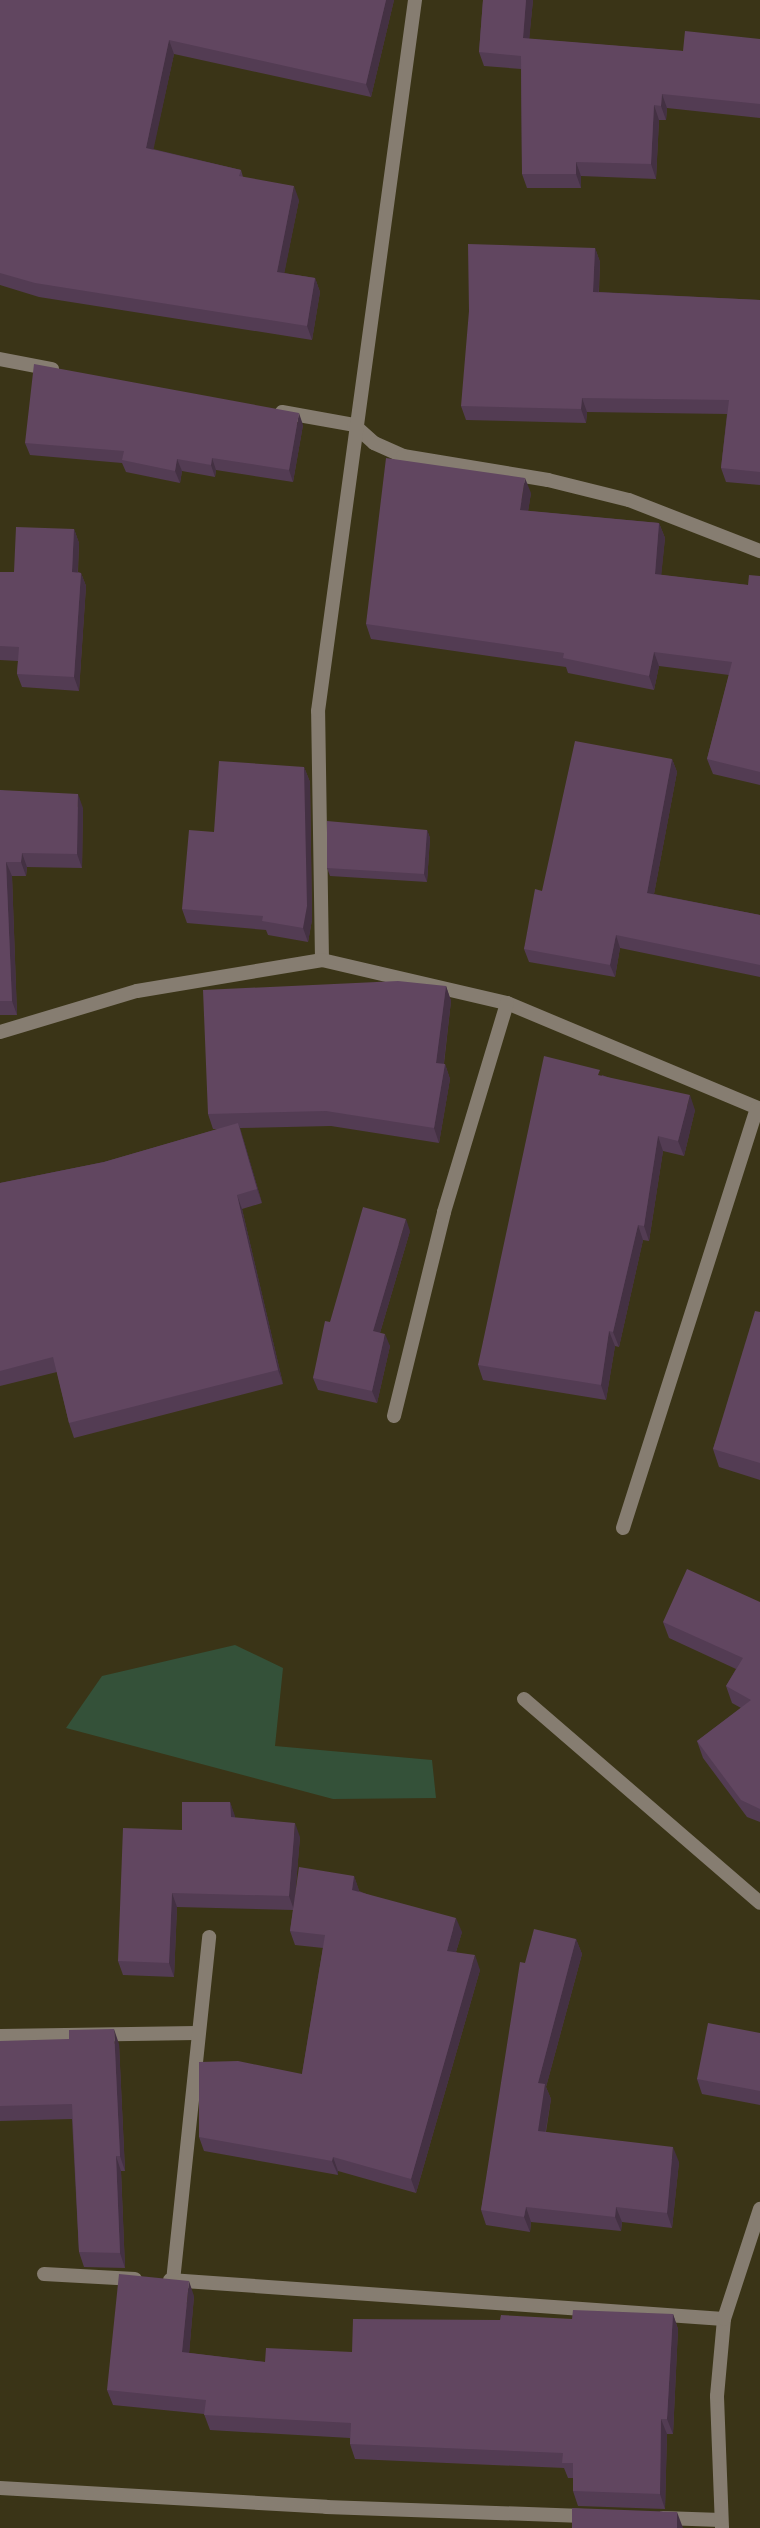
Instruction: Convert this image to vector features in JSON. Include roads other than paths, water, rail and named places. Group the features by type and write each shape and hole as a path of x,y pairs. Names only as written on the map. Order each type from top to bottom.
{"street":[{"path":"322,960 318,710 354,425 415,0"},
{"path":"0,359 68,372"},
{"path":"272,410 354,425 374,443 403,456 592,490 760,551"},
{"path":"0,1032 136,991 322,960 507,1003 758,1108 623,1528"},
{"path":"394,1416 444,1212 507,1003"},
{"path":"524,1699 760,1903"},
{"path":"173,2281 196,2033 209,1937"},
{"path":"0,2036 196,2033"},
{"path":"653,2518 721,2524 717,2396 723,2319 760,2209"},
{"path":"44,2274 723,2319"},
{"path":"0,2488 326,2507 612,2517"}]}
